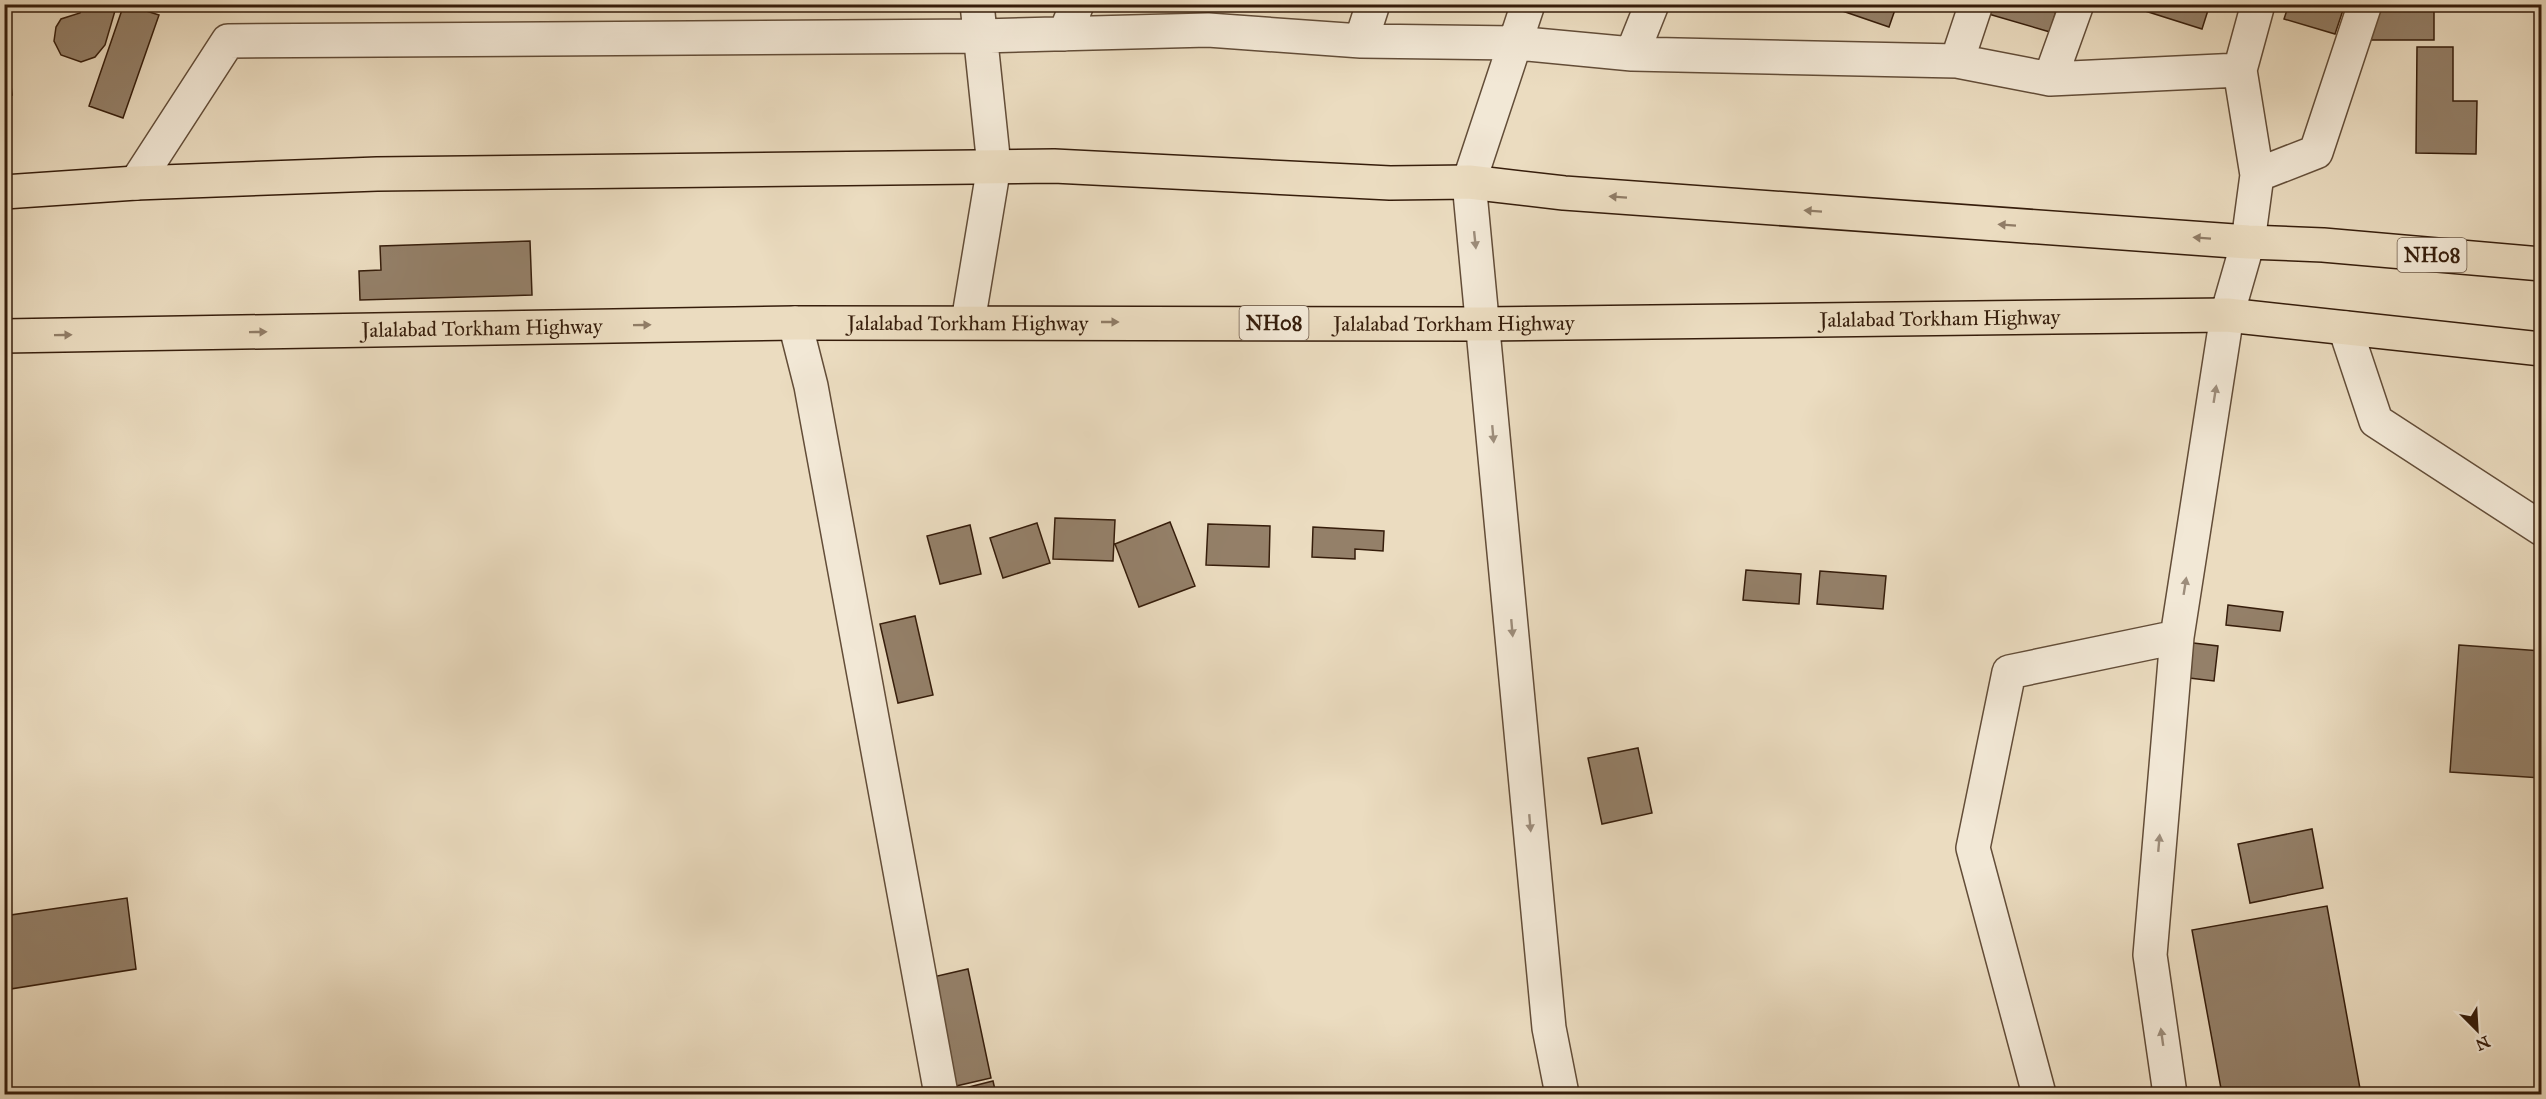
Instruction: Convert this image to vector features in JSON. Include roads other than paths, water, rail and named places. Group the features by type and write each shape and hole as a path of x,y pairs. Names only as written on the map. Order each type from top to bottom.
{"highway":[{"name":"NH08","path":"4,192 136,183 377,174 1054,166 1390,183 1469,182 1564,193 2248,242 2323,245 2541,264"},
{"name":"Jalalabad Torkham Highway","path":"4,336 795,323 1483,324 2227,315 2541,349"}],"street":[{"path":"968,322 994,166 977,4"},
{"path":"1361,41 1373,4"},
{"path":"1528,4 1469,182 1549,1028 1562,1095"},
{"path":"1632,54 1652,4"},
{"path":"1957,62 1976,4"},
{"path":"2049,79 2077,4"},
{"path":"2170,1095 2150,955 2177,637 2227,315 2248,242 2258,175 2240,70 2258,4"},
{"path":"2258,175 2316,152 2365,4"},
{"path":"136,183 228,41 981,36 1071,19 1213,17 1361,41 1516,43 1632,54 1957,62 2049,79 2240,70"},
{"path":"795,323 811,386 940,1095"},
{"path":"2345,328 2376,421 2541,529"},
{"path":"2039,1095 1973,848 2009,672 2177,637"}]}
